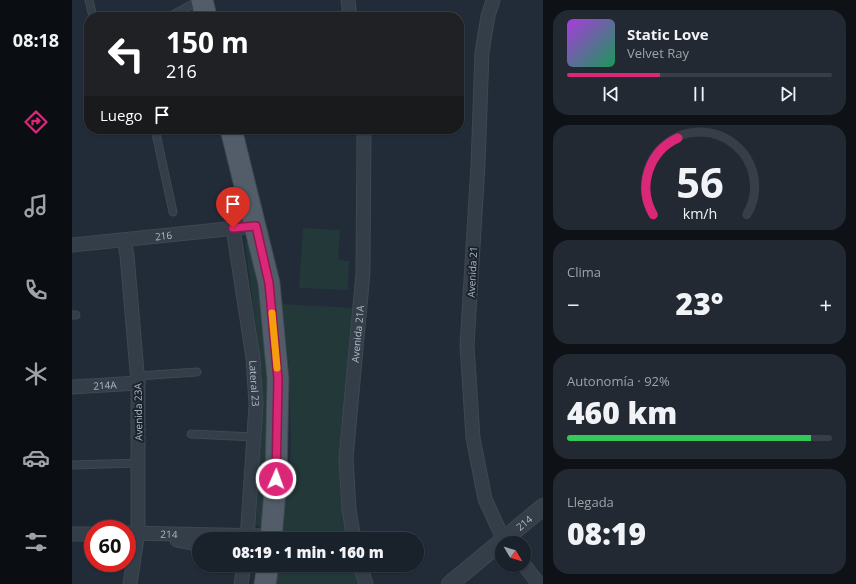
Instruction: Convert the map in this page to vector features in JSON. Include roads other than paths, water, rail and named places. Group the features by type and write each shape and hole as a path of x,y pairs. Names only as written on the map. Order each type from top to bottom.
{"main road":[{"path":"201,0 205,12"},
{"path":"232,134 269,283 278,379 276,479 272,532"},
{"path":"265,584 267,572"}],"street":[{"path":"348,0 349,12"},
{"name":"Avenida 21","path":"493,0 488,16 482,52 478,165 467,344 473,438 485,499 501,536"},
{"name":"Avenida 21A","path":"353,532 349,510 346,458 363,273 364,134"},
{"name":"216","path":"72,245 256,226"},
{"name":"Lateral 23","path":"233,228 253,358 256,405 247,532"},
{"name":"Avenida 23A","path":"124,240 127,255 138,379 139,463 134,520"},
{"name":"214A","path":"72,387 138,379"},
{"name":"214","path":"511,536 543,507"},
{"name":"214","path":"136,532 192,535"},
{"name":"214","path":"136,533 192,543"},
{"path":"72,534 84,534"},
{"name":"214","path":"450,584 495,549"},
{"name":"Avenida 23A","path":"130,584 131,572"},
{"path":"241,584 243,572"},
{"path":"362,572 366,584"},
{"path":"530,572 540,584"}],"lane":[{"path":"89,0 92,12"},
{"path":"178,12 201,0"},
{"path":"156,134 173,212"},
{"path":"138,379 197,372"},
{"path":"191,434 254,437"},
{"path":"72,466 139,463"}]}
